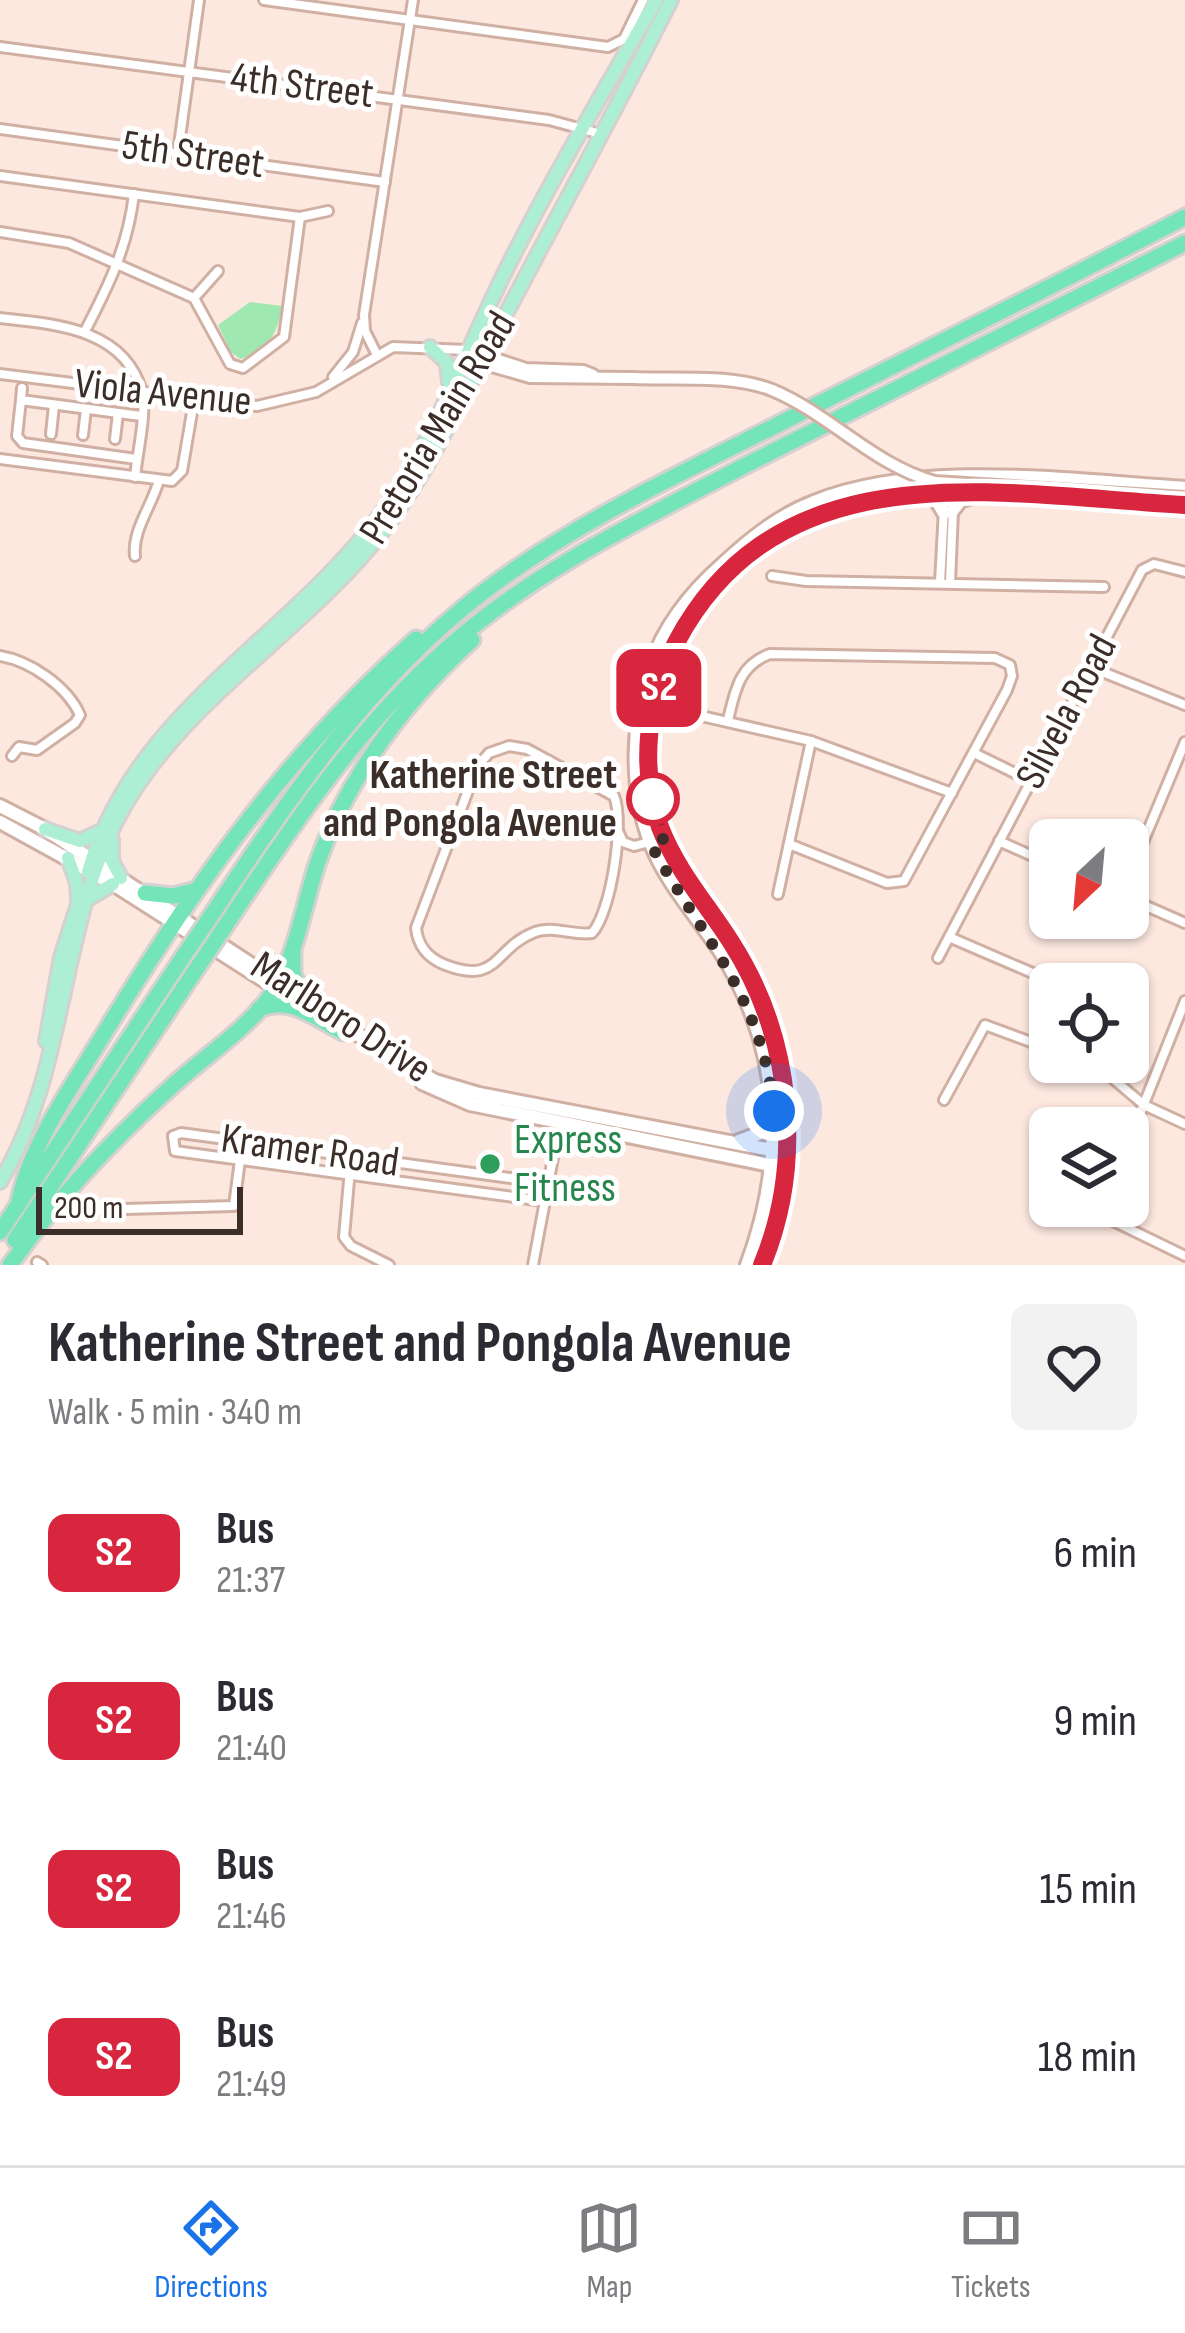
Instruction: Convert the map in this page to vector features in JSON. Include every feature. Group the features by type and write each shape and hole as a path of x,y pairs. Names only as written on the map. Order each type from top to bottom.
{"highway":[{"path":"18,1206 25,1178 63,1105 193,891 277,780 339,711 422,634 546,549 636,497 1185,217"},
{"path":"216,923 392,702 446,649 512,599 619,530 1185,243"},
{"path":"7,1260 293,795 408,659 477,597"},
{"path":"7,1260 93,1159 258,1010 276,983 321,853 360,775 424,688 512,599"},
{"path":"145,893 173,896 193,891"},
{"path":"293,943 293,974 303,997"},
{"path":"0,1232 192,960"},
{"path":"258,1010 276,1003 291,1005 344,1032"}],"main road":[{"name":"Pretoria Main Road","path":"0,1182 21,1142 37,1095 61,957 106,829 138,765 173,722 323,583 405,478 462,353 544,195 656,0"},
{"name":"Pretoria Main Road","path":"106,829 184,725 338,584 412,488 671,0"},
{"path":"430,347 447,363 447,394"},
{"path":"747,1265 781,1159 764,1055 748,1003 719,950 682,899 637,781 640,706 658,645 682,606 715,571 762,531 830,496 875,484 1185,488"},
{"path":"762,1265 777,1223 784,1085 767,1015 730,941 658,840 649,767 655,704 662,674 683,630 706,596 739,562 796,524 843,504 923,494 947,485 988,494 1185,501"},
{"path":"923,494 935,498 948,512 964,499 988,494"},
{"name":"Marlboro Drive","path":"0,806 45,829 94,867 439,1093 470,1104 738,1160 781,1159"},
{"name":"Marlboro Drive","path":"0,822 94,867"},
{"path":"45,829 80,841 106,829 117,881 82,901 68,858"},
{"name":"Marlboro Drive","path":"117,881 145,893 176,919"},
{"name":"Marlboro Drive","path":"276,983 408,1067 449,1086 732,1142 781,1159"},
{"path":"732,1142 758,1134 774,1111"},
{"path":"738,1160 753,1169 768,1198"}],"street":[{"path":"178,152 199,0"},
{"path":"264,0 608,47 624,39 644,0"},
{"path":"323,387 352,352 364,315 413,0"},
{"name":"4th Street","path":"0,47 399,98 601,134"},
{"name":"5th Street","path":"0,129 385,182"},
{"path":"0,176 300,217 328,211"},
{"path":"85,331 119,264 130,231 134,194"},
{"path":"0,232 69,243 194,298 236,367 249,367 280,343 286,332 300,217"},
{"path":"194,298 218,271"},
{"path":"364,315 365,331 377,355"},
{"path":"0,318 85,331 121,355 143,395 134,477"},
{"name":"Viola Avenue","path":"0,374 257,406 290,401 400,346 462,353"},
{"path":"462,353 539,379 633,378 763,387 788,398 889,464 934,482 1185,501"},
{"path":"22,388 17,436 23,443 136,459"},
{"path":"21,400 141,416"},
{"path":"0,459 172,481 182,471 194,401"},
{"path":"51,434 53,404"},
{"path":"83,435 86,409"},
{"path":"115,439 118,413"},
{"path":"135,556 134,541 159,481"},
{"path":"945,582 947,485"},
{"name":"Silvela Road","path":"938,958 1142,570 1154,564 1185,572"},
{"path":"772,576 1104,587"},
{"path":"728,720 743,673 755,660 770,654 1000,659 1010,665 1012,676 909,876 898,884 887,884 789,844"},
{"path":"0,656 34,668 80,715 75,724 37,750 19,747 12,756"},
{"path":"1090,667 1185,705"},
{"path":"640,706 655,704 811,741 952,794"},
{"path":"778,895 811,741"},
{"path":"1149,828 1185,742"},
{"path":"514,746 527,749 605,788 618,802 618,832 601,921 592,933 537,931 491,967 475,972 432,958 417,937 419,918 477,767 494,751 514,746"},
{"path":"974,753 1031,782"},
{"path":"618,832 623,842 634,846"},
{"path":"613,866 634,846 658,840"},
{"path":"999,842 1029,855"},
{"path":"1149,907 1185,923"},
{"path":"949,937 1029,971"},
{"path":"1144,1106 1185,1001"},
{"path":"944,1100 985,1024 1029,1041"},
{"path":"1117,1083 1144,1106 1185,1124"},
{"path":"543,1120 556,1142"},
{"path":"533,1265 556,1142 574,1126"},
{"name":"Kramer Road","path":"544,1201 176,1151 173,1136 181,1133 547,1184"},
{"path":"351,1158 343,1234 351,1246 389,1265"},
{"path":"89,1210 234,1206 240,1160"},
{"path":"450,1188 451,1171"},
{"path":"1134,1227 1185,1256"}],"green space":[{"path":"250,302 282,306 270,340 240,359 231,352 218,325"}],"bus line":[{"name":"S2","path":"762,1265 777,1223 789,1153 779,1054 742,961 675,860 658,821 651,787 650,728 662,674 683,630 706,596 739,562 796,524 843,504 953,493 1185,505"}],"place":[{"name":"Katherine Street and Pongola Avenue","path":"653,799"},
{"name":"Express Fitness","path":"490,1164"}],"route":[{"path":"653,799 665,838 651,845 748,1003 774,1111"}]}
